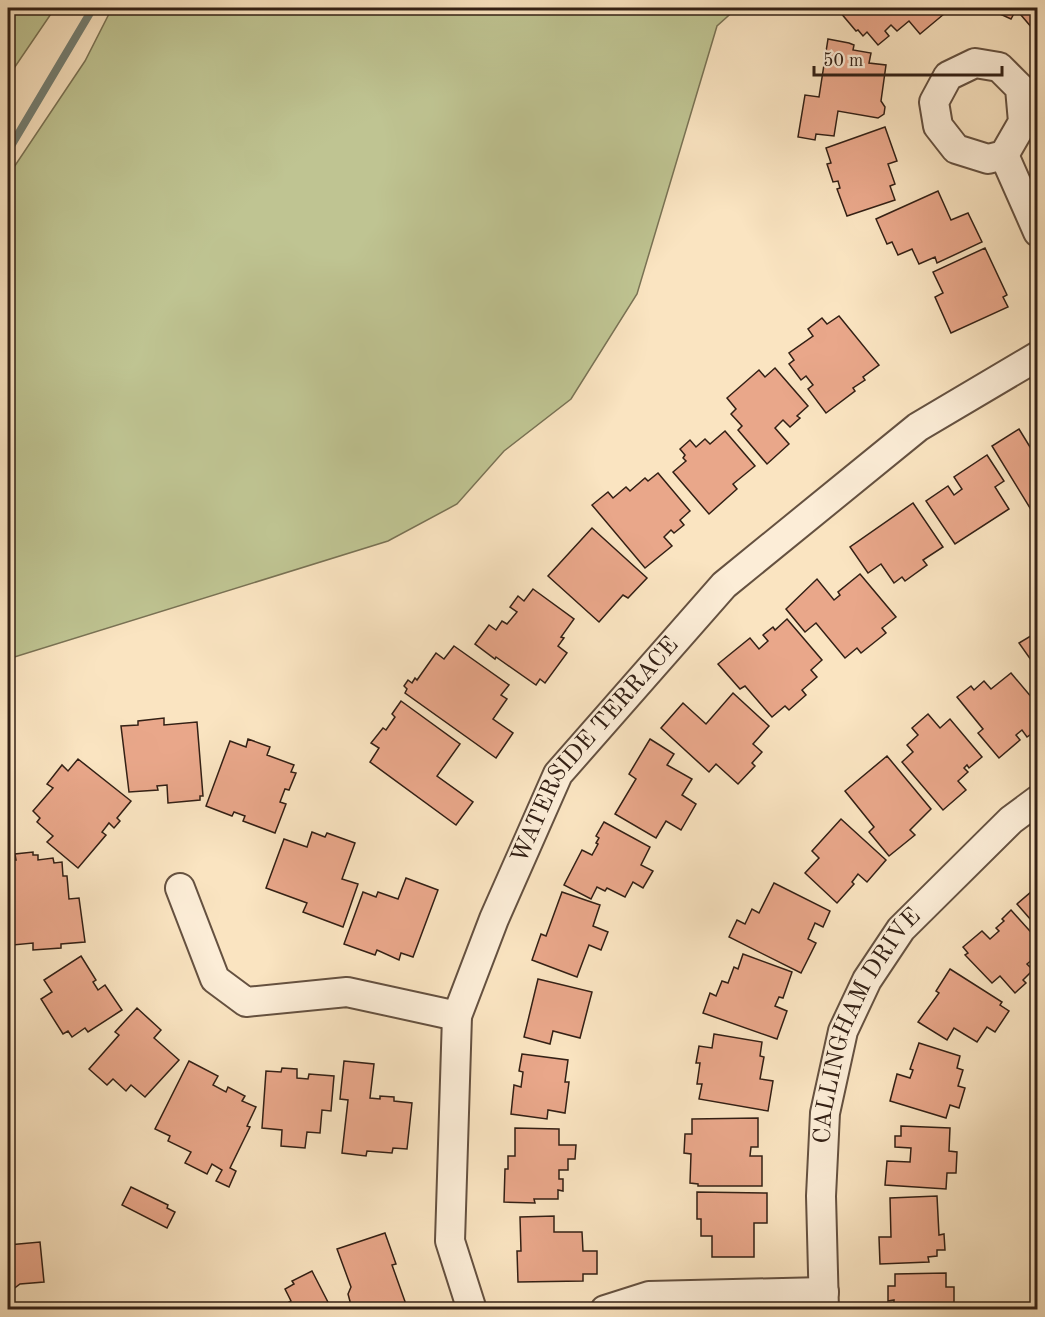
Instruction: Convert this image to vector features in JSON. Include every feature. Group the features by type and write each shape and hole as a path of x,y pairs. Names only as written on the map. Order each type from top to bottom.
{"street":[{"path":"1004,155 1038,232"},
{"name":"WATERSIDE TERRACE","path":"472,1310 450,1241 457,1016 494,919 558,774 724,585 918,427 1038,356"},
{"name":"CALLINGHAM DRIVE","path":"824,1301 821,1196 825,1113 843,1031 867,980 901,929 1011,820 1038,800"},
{"path":"180,888 215,979 246,1002 347,992 457,1016"},
{"path":"605,1310 649,1296 824,1301"}],"green space":[{"path":"8,8 55,8 8,77"},
{"path":"112,8 737,8 717,26 637,294 571,399 504,451 457,504 388,541 8,659 8,176 85,61"}],"building":[{"path":"845,8 939,8 944,14 920,34 909,21 897,31 891,25 885,31 889,36 878,45 867,32 863,36 858,30 856,31 840,12"},
{"path":"987,8 1017,8 1011,19"},
{"path":"1030,8 1038,8 1038,35 1021,15"},
{"path":"828,39 854,45 853,50 871,53 869,63 886,65 881,101 885,107 884,114 878,118 838,111 834,136 816,134 815,140 798,137 805,95 819,97"},
{"path":"885,127 897,161 888,164 895,184 890,186 895,200 847,216 837,189 840,188 838,181 833,182 827,164 831,163 826,148"},
{"path":"938,191 951,220 968,213 982,242 937,263 935,257 919,264 912,249 898,255 892,242 887,244 876,219"},
{"path":"985,248 1007,295 1003,297 1008,307 951,333 935,297 943,293 933,272"},
{"path":"839,316 879,365 863,377 865,380 853,388 855,391 826,413 808,389 813,385 806,376 801,380 789,364 794,360 789,353 813,336 808,329 822,318 827,324"},
{"path":"775,368 808,406 797,416 800,418 790,427 783,420 775,428 789,444 767,464 738,430 742,426 731,414 736,409 727,398 759,370 765,377"},
{"path":"1019,429 1038,460 1038,521 992,446"},
{"path":"725,431 755,466 733,484 737,489 709,514 673,472 686,461 680,449 690,440 696,447 705,439 710,444"},
{"path":"987,455 1004,481 995,487 1009,509 955,544 926,501 948,486 954,495 962,489 954,477"},
{"path":"658,473 690,511 680,520 684,525 674,533 671,530 664,537 672,546 645,568 592,505 608,492 613,498 626,487 630,491 645,478 648,481"},
{"path":"913,503 943,547 923,560 927,565 905,581 902,577 894,583 881,564 868,573 850,547"},
{"path":"592,528 647,578 628,598 623,595 599,622 548,576"},
{"path":"860,574 896,617 882,628 886,633 861,653 857,648 845,658 816,623 805,632 786,609 817,579 834,600 840,595 838,592"},
{"path":"533,589 574,619 561,637 564,638 558,646 567,653 545,683 540,679 536,685 475,644 489,625 496,630 502,621 507,624 517,612 510,607 518,596 524,601"},
{"path":"787,619 822,660 811,670 817,677 802,690 806,695 789,710 785,706 772,717 745,686 740,689 718,664 750,638 759,649 768,641 763,635 773,627 775,630"},
{"path":"1034,634 1038,636 1038,670 1019,643"},
{"path":"454,646 509,685 501,695 507,699 493,719 513,733 496,758 405,693 407,689 404,686 408,680 412,683 415,678 417,680 436,653 444,659"},
{"path":"1011,673 1038,705 1038,721 1034,724 1038,729 1027,737 1022,730 1016,735 1020,740 999,758 978,733 983,729 957,697 971,686 974,690 984,681 991,689"},
{"path":"733,693 769,726 753,744 762,752 752,763 755,766 738,784 716,764 709,772 661,728 683,703 706,724"},
{"path":"401,701 460,744 437,776 473,802 456,825 370,762 379,748 371,743 383,728 386,730 395,717 392,714"},
{"path":"928,714 940,728 950,719 982,757 969,768 967,765 964,768 968,772 958,781 966,790 943,810 902,762 913,752 907,745 918,735 912,728"},
{"path":"164,718 164,725 197,722 203,796 200,796 200,800 168,803 167,785 157,786 158,790 129,792 121,726 138,725 138,721"},
{"path":"248,739 270,747 267,755 294,765 291,772 296,773 289,790 285,789 280,802 286,804 275,833 243,821 245,816 234,812 232,816 206,806 230,741 246,747"},
{"path":"650,739 674,754 667,765 692,779 682,795 696,804 681,830 666,821 656,838 615,814 636,779 629,774"},
{"path":"887,756 931,809 910,830 915,835 889,856 869,832 874,827 845,791"},
{"path":"78,759 131,801 117,818 120,821 114,828 109,823 102,832 106,835 78,868 47,842 53,836 37,822 40,818 33,811 53,788 47,784 62,765 68,771"},
{"path":"841,819 886,860 867,882 858,874 852,882 854,884 837,903 805,873 819,858 812,851"},
{"path":"604,822 650,847 641,865 653,871 643,888 633,882 625,897 607,888 605,891 597,887 591,899 564,885 582,850 592,855 598,844 596,843 599,838 596,836"},
{"path":"312,832 325,837 327,833 355,843 342,879 358,884 343,927 303,912 307,903 266,888 284,839 307,847"},
{"path":"33,852 33,855 38,855 38,860 53,858 54,863 62,862 63,876 67,876 69,899 79,898 85,942 61,944 61,948 33,950 33,943 13,945 11,926 8,926 8,893 10,893 8,871 12,871 12,860 16,860 15,854"},
{"path":"406,878 438,890 413,957 401,953 399,960 377,950 375,955 344,944 363,892 376,897 378,892 398,899"},
{"path":"774,883 830,911 823,927 815,923 808,939 816,943 801,973 729,937 737,920 745,924 752,909 759,913"},
{"path":"1038,886 1038,928 1017,904"},
{"path":"562,892 600,905 593,926 608,932 601,950 589,945 577,977 532,960 541,934 546,936"},
{"path":"1011,910 1038,940 1038,955 1027,964 1033,970 1023,980 1026,983 1015,993 1000,976 992,983 965,955 968,953 963,947 982,931 990,939 999,931 996,928"},
{"path":"743,954 792,972 783,998 779,997 775,1006 787,1011 777,1039 703,1013 710,993 716,996 722,981 728,983 734,967 738,969"},
{"path":"81,956 96,980 93,982 98,990 105,985 122,1010 88,1032 85,1028 72,1037 68,1031 63,1034 41,999 52,992 44,980"},
{"path":"950,969 1002,1002 1000,1005 1009,1011 995,1032 987,1027 977,1042 954,1028 947,1040 918,1022 939,993 936,991"},
{"path":"538,979 592,992 580,1038 553,1031 550,1044 524,1037"},
{"path":"137,1008 161,1030 154,1038 179,1060 145,1097 131,1085 126,1091 113,1079 107,1085 89,1069 119,1035 115,1032"},
{"path":"714,1034 762,1042 760,1056 764,1057 760,1079 773,1081 768,1111 699,1099 702,1084 697,1084 700,1063 696,1063 699,1046 712,1048"},
{"path":"919,1043 960,1056 957,1068 963,1070 958,1086 965,1088 959,1108 950,1105 946,1118 890,1101 897,1074 910,1078 913,1070 910,1069"},
{"path":"522,1054 568,1060 565,1082 569,1082 565,1113 548,1110 547,1119 511,1114 514,1085 521,1087 523,1072 519,1071"},
{"path":"189,1061 218,1076 213,1085 226,1092 228,1087 245,1096 242,1101 256,1107 247,1126 250,1127 230,1168 236,1171 229,1187 216,1181 222,1170 212,1164 207,1174 185,1163 191,1152 168,1141 170,1136 155,1129"},
{"path":"344,1061 374,1064 370,1098 394,1097 394,1101 412,1103 407,1149 393,1148 392,1153 367,1151 366,1156 342,1153 348,1100 340,1099"},
{"path":"282,1068 297,1069 297,1078 308,1079 309,1074 334,1076 331,1111 322,1110 320,1133 307,1132 305,1148 281,1146 282,1130 262,1128 266,1071 281,1072"},
{"path":"758,1118 758,1147 751,1147 750,1156 762,1156 762,1186 698,1186 698,1184 690,1183 691,1154 684,1153 685,1134 692,1134 692,1119"},
{"path":"901,1126 950,1128 949,1151 957,1152 956,1173 947,1173 946,1189 885,1185 887,1161 910,1162 911,1148 895,1147 895,1136 901,1136"},
{"path":"515,1128 559,1129 559,1145 576,1145 575,1159 568,1159 568,1170 559,1170 559,1179 563,1179 563,1191 558,1190 558,1199 534,1199 535,1203 504,1202 505,1169 508,1169 508,1156 515,1156"},
{"path":"131,1187 168,1205 167,1208 175,1212 167,1228 122,1205"},
{"path":"697,1192 767,1193 767,1223 754,1223 754,1257 712,1257 712,1236 701,1236 701,1219 697,1219"},
{"path":"937,1196 939,1235 944,1234 945,1250 937,1250 937,1256 928,1257 929,1262 880,1264 879,1237 891,1237 890,1198"},
{"path":"554,1216 554,1232 582,1232 583,1251 597,1251 597,1274 583,1274 583,1281 518,1282 517,1251 521,1251 520,1217"},
{"path":"385,1233 396,1264 392,1265 408,1310 358,1310 351,1305 348,1294 351,1287 337,1249"},
{"path":"40,1242 44,1282 20,1284 8,1293 8,1245"},
{"path":"312,1271 332,1310 276,1310 291,1301 285,1289 294,1284 292,1281"},
{"path":"946,1273 946,1287 954,1287 954,1310 878,1310 878,1306 894,1306 894,1300 888,1301 888,1286 895,1286 895,1274"}],"waterway":[{"path":"8,151 93,8"}]}
